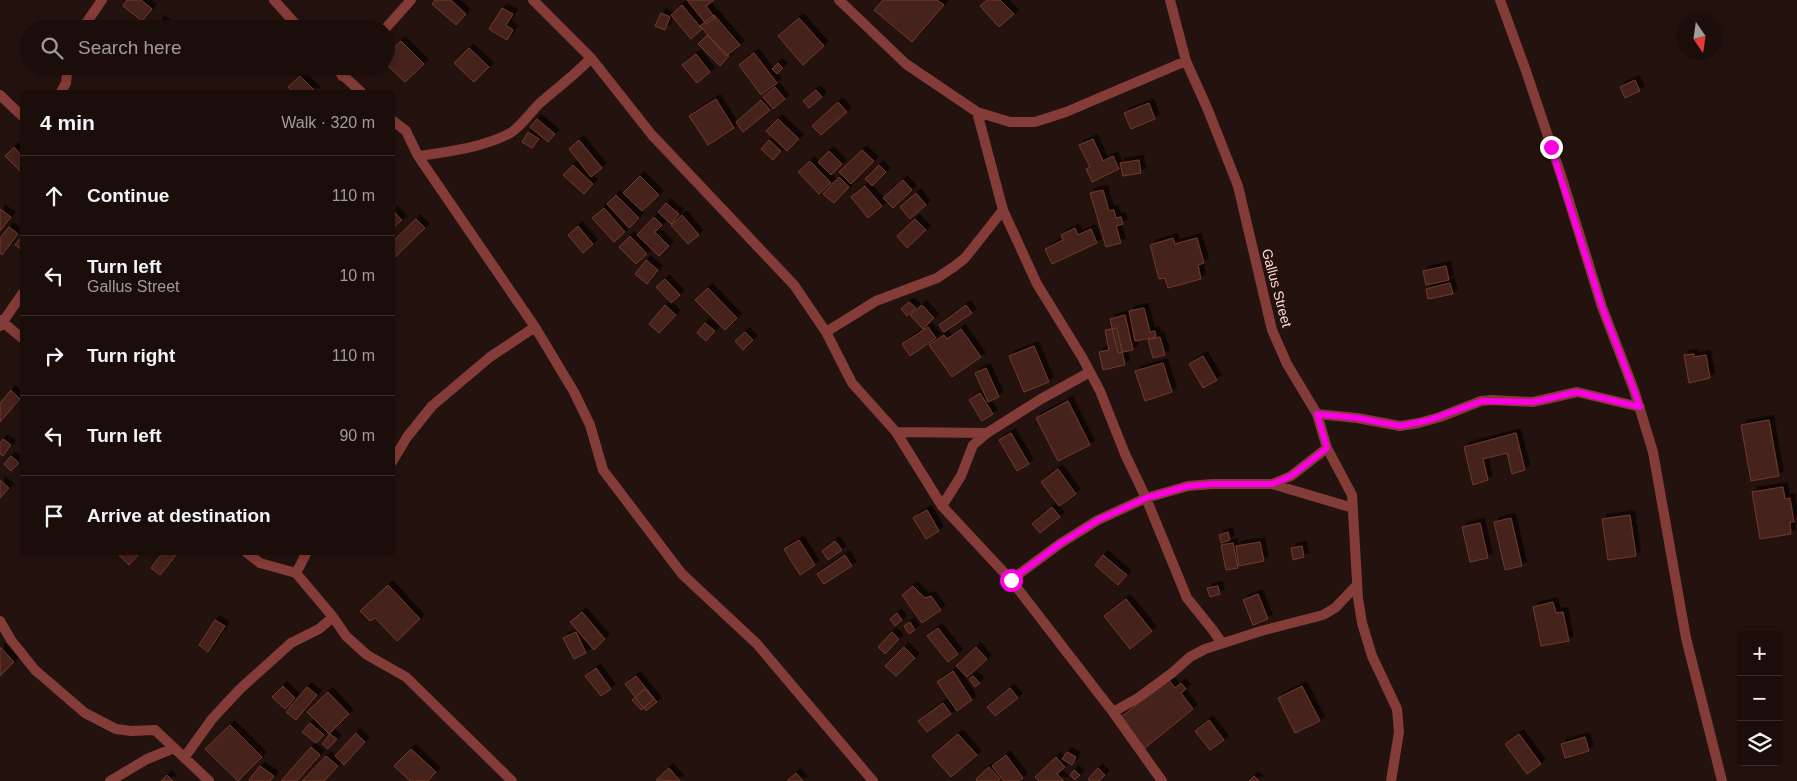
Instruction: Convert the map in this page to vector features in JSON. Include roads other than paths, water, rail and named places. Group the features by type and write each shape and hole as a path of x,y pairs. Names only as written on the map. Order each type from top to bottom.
{"street":[{"path":"88,20 102,0"},
{"path":"274,0 292,20"},
{"path":"393,20 411,0"},
{"path":"533,0 591,58 652,135 794,285 826,332 852,383 896,432 942,506 1011,580 1113,712 1162,781"},
{"path":"839,0 906,64 977,112 1010,122 1035,122 1066,112 1186,60"},
{"name":"Gallus Street","path":"1170,0 1186,60 1238,186 1272,330 1288,364 1317,414 1327,448 1352,495 1357,585 1362,624 1372,656 1398,709 1398,732 1391,781"},
{"path":"1500,0 1559,169 1602,307 1640,407 1653,452 1686,638 1722,781"},
{"path":"418,156 468,147 494,140 513,131 591,58"},
{"path":"62,90 67,75"},
{"path":"342,76 359,90"},
{"path":"0,95 20,114"},
{"path":"977,112 1003,210 1037,284 1100,390 1125,454 1146,498 1187,598 1222,643"},
{"path":"395,122 406,131 418,156 535,327 574,392 586,417 602,470 682,574 757,644 873,781"},
{"path":"826,332 876,301 937,278 955,266 965,258 1003,210"},
{"path":"20,297 1,323 20,337"},
{"path":"395,457 407,438 432,406 490,357 535,327"},
{"path":"942,506 961,476 973,445 1041,398 1090,372"},
{"path":"1317,414 1357,418 1400,426 1433,419 1482,401 1533,402 1577,392 1640,407"},
{"path":"896,432 988,433"},
{"path":"1272,484 1291,476 1327,448"},
{"path":"1011,580 1061,543 1098,520 1146,498 1188,486 1272,484 1353,508"},
{"path":"250,555 260,563 296,573 333,617 346,636 367,654 406,677 512,781"},
{"path":"296,573 305,555"},
{"path":"1113,712 1138,698 1190,657 1205,649 1323,615 1336,608 1357,585"},
{"path":"184,758 212,719 240,689 291,643 319,629 333,617"},
{"path":"0,621 11,640 34,670 85,713 116,729 131,731 155,730 209,781"},
{"path":"110,781 147,759 174,748"}]}
